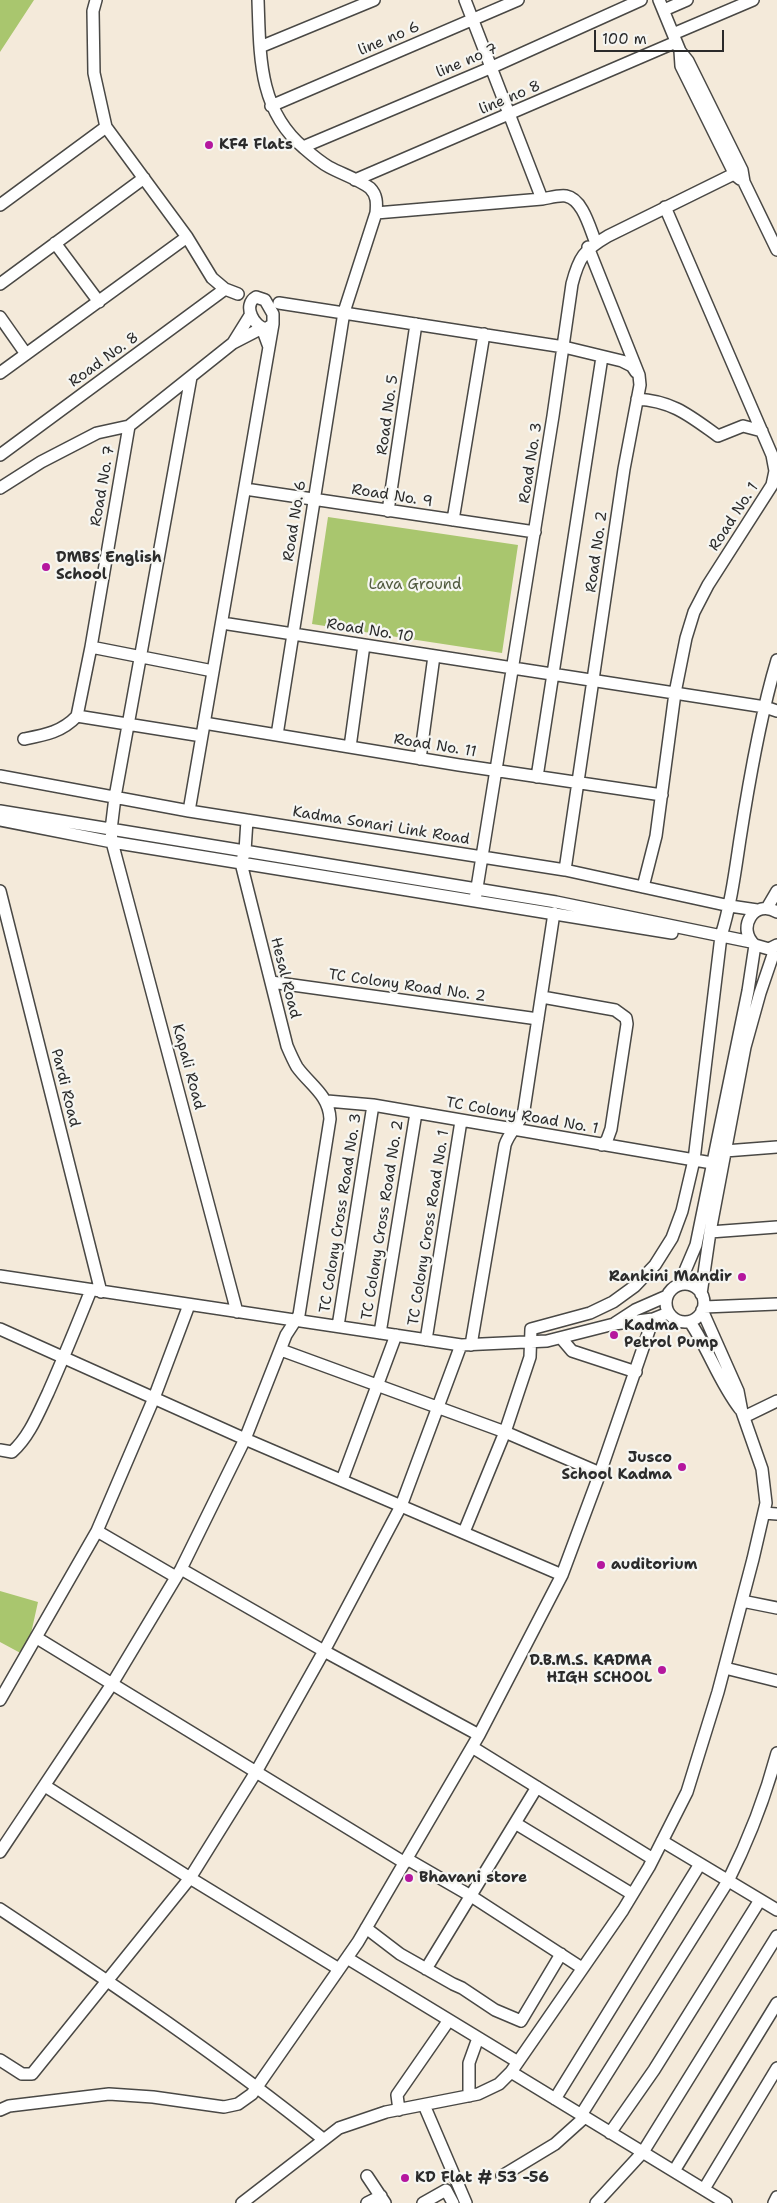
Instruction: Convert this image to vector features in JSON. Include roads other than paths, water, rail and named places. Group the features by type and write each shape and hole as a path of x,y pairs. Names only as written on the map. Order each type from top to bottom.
{"street":[{"path":"96,0 93,11 94,73 106,127 187,238 212,278 225,289 255,304 273,319"},
{"path":"258,0 263,75 271,106 282,124 303,147 328,166 370,189 377,201 376,212"},
{"path":"260,47 374,0"},
{"path":"465,0 542,199"},
{"name":"line no 6","path":"271,106 518,0"},
{"name":"line no 7","path":"303,147 490,68 641,0"},
{"path":"687,0 661,5 676,42 688,61 738,172 777,250"},
{"name":"line no 8","path":"355,180 510,115 676,42 753,0"},
{"path":"0,205 106,127"},
{"path":"592,245 738,172"},
{"path":"0,284 144,178"},
{"name":"Road No. 2","path":"376,212 568,196 575,200 581,208 592,245 638,375 640,384 624,469 565,870"},
{"name":"Road No. 1","path":"643,887 656,836 675,693 686,638 694,612 733,544 772,485 775,471 775,454 762,431 665,207"},
{"name":"Road No. 6","path":"277,735 344,312 376,212"},
{"path":"0,373 187,238"},
{"path":"55,244 99,302"},
{"name":"Road No. 3","path":"476,895 484,857 514,668 572,284 578,262 592,245"},
{"name":"Road No. 8","path":"0,456 225,289"},
{"path":"189,811 273,319 279,303"},
{"path":"255,304 279,303 344,312 564,347 622,361 632,366 638,375"},
{"path":"255,304 261,328 266,329 273,319"},
{"path":"233,343 255,304"},
{"path":"0,317 26,354"},
{"name":"Road No. 5","path":"388,511 416,324"},
{"path":"0,488 41,462 97,433 129,426 233,343 262,328 269,349"},
{"path":"453,520 484,334"},
{"path":"537,777 602,357"},
{"name":"Kapali Road","path":"191,376 114,797 111,830 112,842 237,1312"},
{"path":"637,398 659,400 686,413 718,436 743,426 762,431"},
{"name":"Road No. 7","path":"77,716 91,648 129,426"},
{"name":"Road No. 9","path":"245,489 535,532"},
{"name":"Road No. 10","path":"222,623 765,706 777,711"},
{"path":"350,747 364,645"},
{"path":"91,648 213,672"},
{"path":"420,759 434,656"},
{"path":"464,1532 505,1432 530,1357 530,1332 534,1327 590,1313 613,1302 635,1286 655,1264 672,1238 682,1211 694,1160 721,939 730,906 765,706 777,660"},
{"path":"24,739 56,732 69,724 77,716 202,736"},
{"name":"Road No. 11","path":"204,723 420,759 662,795"},
{"name":"Kadma Sonari Link Road","path":"0,776 189,811 565,870 730,906 767,910"},
{"path":"0,811 245,851 476,895 554,913 753,944 762,948 777,946 760,992 745,1047 724,1151 701,1294 703,1309 738,1391 743,1415 762,1469 766,1489 764,1513 725,1668 687,1792 653,1859 632,1894 518,2062 499,2084 469,2096 376,2115 339,2128 244,2202"},
{"path":"0,820 112,842 241,863 476,895 556,902 721,939"},
{"path":"241,863 245,851 247,820"},
{"name":"Hesal Road","path":"241,863 287,1046 292,1058 327,1101"},
{"name":"Pardi Road","path":"0,891 96,1291"},
{"path":"679,1285 696,1245 748,991 753,944 746,934 746,924 750,916 767,910 777,891"},
{"path":"0,2060 22,2074 32,2074 109,1981 190,1878 256,1772 324,1651 400,1506 438,1407 466,1345 506,1145 522,1115 554,913"},
{"name":"TC Colony Road No. 2","path":"271,982 538,1020"},
{"path":"542,996 615,1010 626,1018 627,1024 611,1129 607,1140 602,1144"},
{"path":"0,1852 4,1836 46,1786 112,1684 178,1573 245,1438 286,1335 299,1315 330,1119 327,1101"},
{"name":"TC Colony Road No. 1","path":"327,1101 374,1105 712,1163"},
{"name":"TC Colony Cross Road No. 3","path":"338,1326 374,1105"},
{"name":"TC Colony Cross Road No. 2","path":"380,1333 416,1113"},
{"name":"TC Colony Cross Road No. 1","path":"426,1340 461,1121"},
{"path":"724,1151 777,1147"},
{"path":"710,1232 777,1227"},
{"path":"0,1276 466,1345 530,1343 562,1338 614,1324 653,1319 668,1313"},
{"path":"701,1294 695,1288 688,1285 679,1285 672,1289 667,1296 666,1305 668,1313 674,1319 690,1322 703,1309 777,1304"},
{"path":"0,1450 12,1452 18,1447 34,1422 96,1291"},
{"path":"614,1324 635,1310 667,1296"},
{"path":"0,1700 97,1531 154,1398 189,1305"},
{"path":"0,2110 9,2106 109,2094 153,2097 224,2107 238,2104 247,2099 258,2086 347,1958 406,1861 479,1735 562,1575 636,1372 653,1319"},
{"path":"690,1322 707,1348 728,1394 743,1415"},
{"path":"0,1329 400,1506 562,1575"},
{"path":"342,1480 396,1335"},
{"path":"562,1338 572,1351 636,1372"},
{"path":"281,1350 505,1432 600,1473"},
{"path":"743,1415 777,1401"},
{"path":"764,1513 777,1514"},
{"path":"97,1531 479,1735"},
{"path":"742,1601 777,1608"},
{"path":"36,1638 406,1861 471,1896 582,1968"},
{"path":"725,1668 777,1681"},
{"path":"472,1747 653,1859"},
{"path":"502,2176 556,2144 583,2116 728,1881 748,1841 777,1753"},
{"path":"46,1786 190,1878 339,1969"},
{"path":"426,1969 537,1787"},
{"path":"515,1823 632,1894"},
{"path":"662,1841 777,1910"},
{"path":"555,2099 700,1864"},
{"path":"610,2133 654,2070 760,1900"},
{"path":"0,1909 109,1981 258,2086 323,2139"},
{"path":"366,1928 400,1954 462,1988 495,2010 520,2021 561,1954"},
{"path":"596,2203 643,2152 775,1944"},
{"path":"347,1958 518,2062"},
{"path":"674,2171 777,2003"},
{"path":"399,2110 397,2096 448,2020"},
{"path":"469,2096 469,2063 478,2038"},
{"path":"704,2189 777,2068"},
{"path":"511,2072 726,2203"},
{"path":"424,2105 466,2203"},
{"path":"367,2176 382,2200 367,2203"},
{"path":"423,2203 446,2190 453,2203"},
{"path":"774,2203 777,2197"}],"place":[{"name":"KF4 Flats","path":"209,145"},
{"name":"DMBS English School","path":"46,567"},
{"name":"Rankini Mandir","path":"742,1277"},
{"name":"Kadma Petrol Pump","path":"614,1335"},
{"name":"Jusco School Kadma","path":"682,1467"},
{"name":"auditorium","path":"601,1565"},
{"name":"D.B.M.S. KADMA HIGH SCHOOL","path":"662,1670"},
{"name":"Bhavani store","path":"409,1878"},
{"name":"KD Flat # 53 -56","path":"405,2178"}],"park label":[{"name":"Lava Ground","path":"415,585"}]}
